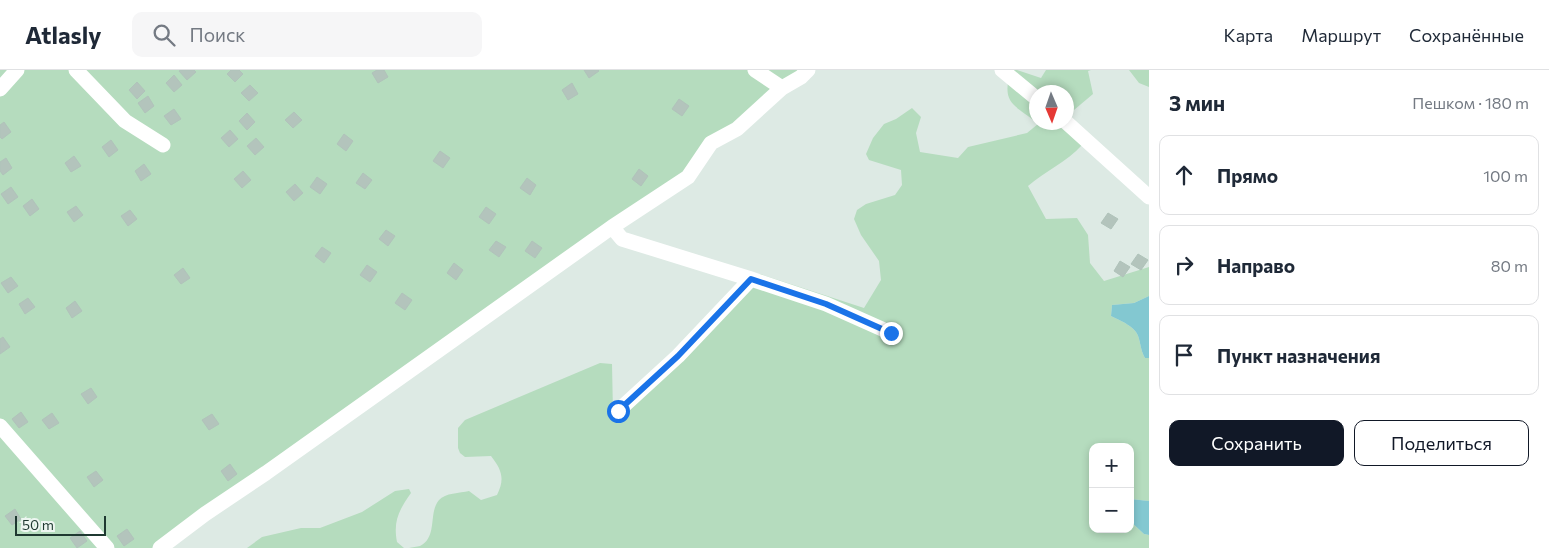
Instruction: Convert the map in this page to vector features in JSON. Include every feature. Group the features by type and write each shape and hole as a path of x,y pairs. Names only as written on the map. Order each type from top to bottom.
{"lane":[{"path":"0,89 17,70"},
{"path":"76,70 125,121 163,145"},
{"path":"754,70 782,88"},
{"path":"160,548 612,227 688,177 711,143 737,129 782,88 808,70"},
{"path":"1002,70 1029,92"},
{"path":"1074,129 1149,197"},
{"path":"612,227 622,239 826,304 891,333"},
{"path":"618,411 678,356 751,279"},
{"path":"0,426 107,548"}],"green space":[{"path":"0,70 803,70 682,175 153,548 0,548"},
{"path":"1011,70 1017,70 1041,78 1046,70 1091,70 1088,71 1093,94 1074,110 1074,85 1029,85 1029,117 1011,102 1007,90"},
{"path":"1129,70 1149,70 1149,87 1139,83"},
{"path":"912,108 921,117 916,133 920,152 958,158 968,147 1027,133 1031,130 1068,130 1082,145 1070,156 1028,186 1046,219 1077,218 1088,235 1090,263 1104,281 1149,267 1149,296 1134,303 1112,305 1111,316 1135,331 1145,358 1149,358 1149,501 1134,499 1134,443 1089,443 1089,533 1134,533 1134,525 1144,534 1149,535 1149,548 409,548 420,546 426,542 431,531 436,505 442,498 469,491 481,500 497,495 502,479 500,470 491,456 465,457 460,453 458,448 458,428 465,420 600,363 612,364 613,413 760,274 864,308 881,280 879,261 861,235 854,219 857,210 866,204 895,195 902,185 901,170 869,160 866,154 873,138 884,124 896,119"},
{"path":"409,489 411,493 400,510 396,528 397,542 404,548 247,548 262,537 301,528 320,528 362,512 395,491"}],"water":[{"path":"1149,296 1149,358 1145,358 1135,331 1111,316 1112,305 1134,303"},
{"path":"1134,499 1149,501 1149,535 1144,534 1134,525"}],"building":[{"path":"194,70 196,72 187,80 179,71"},
{"path":"231,70 239,70 243,74 235,82 227,74"},
{"path":"377,70 384,70 388,77 378,83 372,73"},
{"path":"584,70 598,70 599,71 589,78"},
{"path":"174,75 182,85 174,92 166,83"},
{"path":"137,82 145,91 137,99 129,90"},
{"path":"572,83 578,94 568,100 562,90"},
{"path":"250,85 258,93 249,101 241,93"},
{"path":"148,96 154,106 145,113 138,103"},
{"path":"679,99 689,106 682,116 672,109"},
{"path":"174,109 181,119 171,125 164,116"},
{"path":"294,112 302,120 293,128 285,120"},
{"path":"247,113 255,122 247,130 239,121"},
{"path":"4,122 11,132 2,139 0,137 0,125"},
{"path":"230,130 238,139 229,147 221,138"},
{"path":"344,134 353,141 346,151 337,144"},
{"path":"256,138 264,147 255,155 247,146"},
{"path":"111,140 118,150 109,157 102,147"},
{"path":"440,151 450,158 443,168 433,161"},
{"path":"74,156 81,166 71,172 65,163"},
{"path":"6,158 12,168 3,175 0,171 0,162"},
{"path":"144,164 151,174 141,181 135,171"},
{"path":"639,169 648,176 641,186 632,179"},
{"path":"243,171 251,180 242,188 234,179"},
{"path":"363,173 372,180 365,189 356,183"},
{"path":"317,177 327,184 320,194 310,187"},
{"path":"527,178 536,185 530,195 520,188"},
{"path":"295,184 303,193 294,201 286,192"},
{"path":"11,187 18,197 8,204 1,194"},
{"path":"32,199 39,209 30,216 23,206"},
{"path":"76,206 83,215 74,222 67,212"},
{"path":"486,207 496,214 489,224 479,217"},
{"path":"130,210 137,219 128,226 121,216"},
{"path":"1108,213 1118,219 1111,229 1101,223"},
{"path":"386,230 395,236 388,246 379,239"},
{"path":"496,241 506,247 499,257 489,250"},
{"path":"532,241 542,248 535,258 525,251"},
{"path":"322,247 331,253 324,263 315,256"},
{"path":"1138,254 1148,260 1141,270 1131,264"},
{"path":"1120,261 1130,267 1123,277 1114,271"},
{"path":"454,263 463,270 456,280 447,273"},
{"path":"367,265 377,272 370,282 360,275"},
{"path":"183,268 190,278 181,284 174,275"},
{"path":"11,277 18,286 8,293 1,283"},
{"path":"402,293 412,300 405,310 395,303"},
{"path":"28,298 35,307 25,314 19,304"},
{"path":"75,301 82,311 72,318 66,308"},
{"path":"3,337 10,347 0,354 0,339"},
{"path":"91,388 97,397 88,404 81,394"},
{"path":"21,412 28,422 19,428 12,419"},
{"path":"52,413 59,423 49,429 42,420"},
{"path":"212,414 219,424 209,430 202,420"},
{"path":"230,464 237,474 228,481 221,471"},
{"path":"96,471 103,480 94,487 87,477"},
{"path":"15,509 21,519 12,525 5,516"},
{"path":"127,529 134,539 124,546 117,536"},
{"path":"80,531 87,541 77,548 70,538"}],"route":[{"path":"618,411 678,356 751,279 826,304 891,333"}]}
